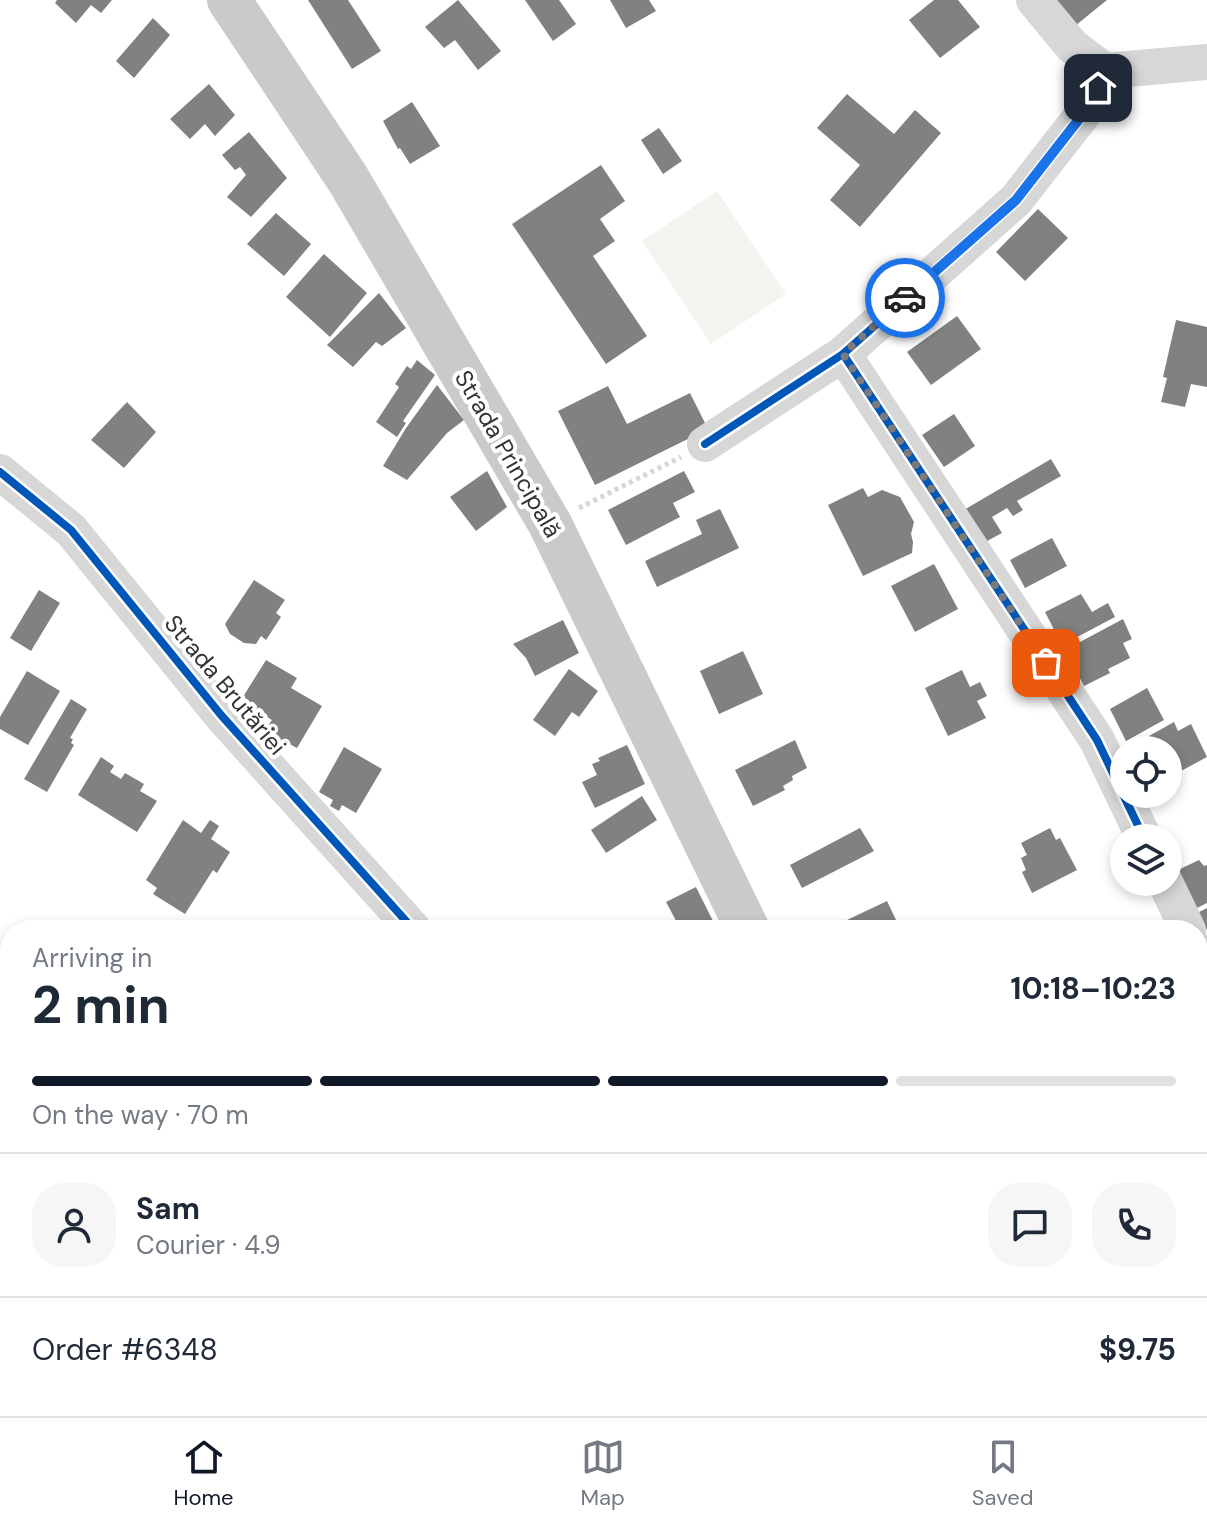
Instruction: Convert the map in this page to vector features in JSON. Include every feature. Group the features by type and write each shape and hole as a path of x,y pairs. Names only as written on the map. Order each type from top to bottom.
{"main road":[{"name":"Strada Principală","path":"229,0 348,179 550,524 743,920"}],"street":[{"path":"1034,0 1072,46 1105,71 1207,62"},
{"path":"705,444 843,354 1016,200 1090,105 1105,71"},
{"path":"843,354 1097,740 1137,824"},
{"name":"Strada Brutăriei","path":"0,472 71,530 221,715 405,920"},
{"path":"1172,896 1183,920"}],"path":[{"path":"550,524 705,444"}],"shaded area":[{"path":"717,191 786,294 711,344 642,241"}],"building":[{"path":"57,0 112,0 101,13 91,5 76,23 55,3"},
{"path":"308,0 348,0 381,51 352,69"},
{"path":"458,0 501,51 478,70 455,40 444,48 425,27"},
{"path":"525,0 559,0 576,24 553,41"},
{"path":"610,0 649,0 656,11 626,28"},
{"path":"934,0 958,0 980,27 940,58 909,20"},
{"path":"1045,0 1107,0 1070,30"},
{"path":"153,18 170,35 134,78 116,61"},
{"path":"209,84 235,115 215,136 205,124 190,139 170,119"},
{"path":"847,94 894,134 915,110 941,133 860,227 830,200 860,165 817,128"},
{"path":"412,102 440,146 410,164 383,121"},
{"path":"659,128 682,161 663,174 641,140"},
{"path":"249,132 287,178 251,217 227,197 246,175 240,167 235,170 222,155"},
{"path":"601,165 625,201 600,219 615,241 593,256 647,336 606,364 512,224"},
{"path":"1038,209 1068,238 1025,281 996,252"},
{"path":"276,213 311,244 284,276 247,244"},
{"path":"324,254 367,293 330,337 286,297"},
{"path":"379,293 406,328 382,346 376,342 353,367 327,345"},
{"path":"957,316 981,349 931,385 907,352"},
{"path":"1176,320 1207,327 1207,387 1191,384 1185,407 1161,402 1167,378 1163,377"},
{"path":"417,360 435,375 403,421 406,423 397,437 376,422 399,387 395,384 407,366 411,369"},
{"path":"437,385 464,420 447,433 407,480 383,466"},
{"path":"608,386 627,424 690,393 708,429 595,485 558,411"},
{"path":"127,402 156,432 124,468 91,440"},
{"path":"954,414 975,446 944,467 922,435"},
{"path":"1051,459 1061,476 1017,501 1023,510 1013,516 1007,508 992,517 1002,533 976,547 957,514"},
{"path":"487,471 507,507 476,531 450,497"},
{"path":"684,471 695,492 673,503 680,517 626,545 608,510"},
{"path":"863,488 868,497 882,490 900,497 914,522 912,553 863,576 828,505"},
{"path":"720,509 739,548 657,587 645,561 702,534 696,520"},
{"path":"1052,538 1067,566 1025,588 1010,560"},
{"path":"934,564 958,609 915,632 891,586"},
{"path":"254,580 285,600 276,613 281,617 266,640 261,636 256,644 244,643 230,634 225,624"},
{"path":"39,590 60,603 31,651 10,638"},
{"path":"1081,594 1092,612 1108,603 1115,617 1062,645 1045,612"},
{"path":"1123,619 1132,639 1123,643 1130,658 1108,669 1110,673 1084,686 1065,650"},
{"path":"563,620 579,653 535,676 526,658 513,644"},
{"path":"743,651 763,694 719,714 700,671"},
{"path":"266,660 297,678 291,688 322,706 297,748 282,740 279,746 272,742 276,736 265,730 272,720 262,714 259,720 251,716 256,709 241,700"},
{"path":"569,669 598,691 579,717 572,712 555,736 533,720"},
{"path":"962,670 970,687 980,682 987,696 977,701 986,718 948,736 925,688"},
{"path":"27,671 60,691 28,745 0,729 0,717"},
{"path":"1147,688 1164,720 1135,736 1124,736 1110,709"},
{"path":"71,699 87,709 70,738 74,745 47,792 24,779"},
{"path":"1174,722 1178,731 1191,724 1207,757 1182,770 1182,736 1149,736"},
{"path":"795,740 807,768 792,776 793,780 783,786 785,790 753,806 735,770"},
{"path":"627,745 645,784 595,808 582,782 597,775 592,764 600,761 598,758"},
{"path":"344,747 382,769 356,813 342,805 339,811 330,806 333,800 319,792"},
{"path":"101,757 114,766 110,772 121,779 125,773 144,784 140,791 157,801 137,832 78,795"},
{"path":"642,796 657,820 606,853 591,830"},
{"path":"183,820 201,833 210,820 219,826 211,839 230,852 217,873 213,870 185,914 153,894 157,888 146,880"},
{"path":"860,828 874,851 802,888 790,865"},
{"path":"1050,828 1056,840 1060,838 1077,870 1032,893 1022,872 1026,870 1021,858 1027,855 1021,843"},
{"path":"1199,860 1204,866 1207,865 1207,903 1197,908 1182,878 1182,868"},
{"path":"696,887 712,920 676,920 666,902"},
{"path":"887,901 896,920 847,920"},
{"path":"1207,908 1207,920 1201,920 1197,913"}],"cycle path":[{"path":"705,444 843,354 1016,200 1090,105 1105,71"},
{"path":"843,354 1097,740 1137,824"},
{"path":"0,472 71,530 221,715 405,920"}],"way so far":[{"path":"905,298 843,354 1046,663"}],"route":[{"path":"905,298 1016,200 1090,105 1098,88"}]}
